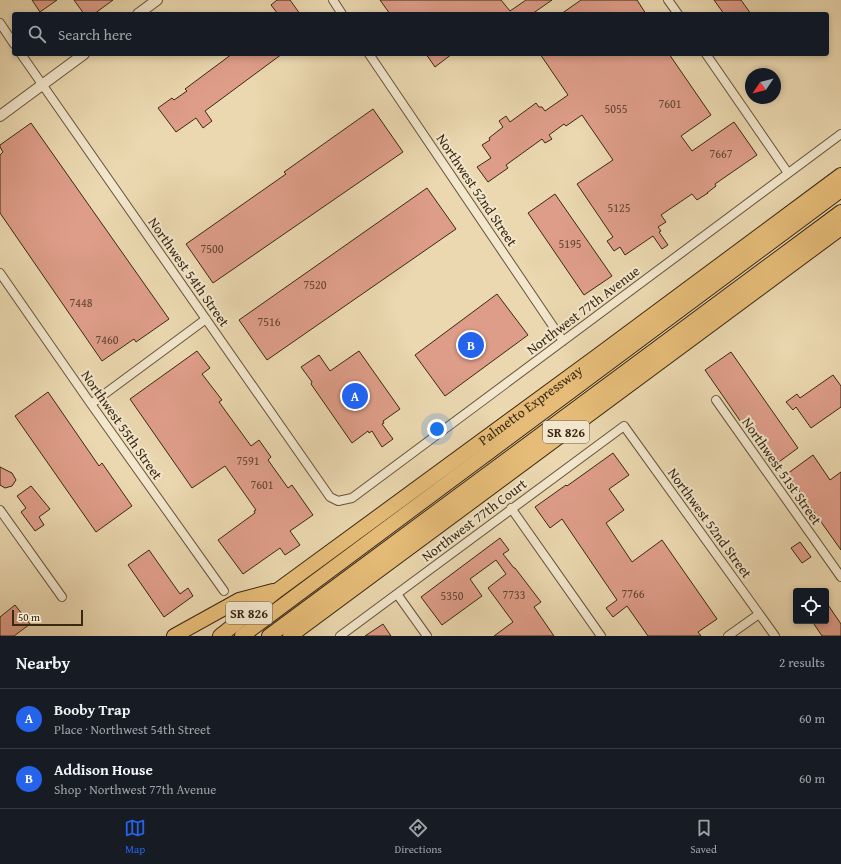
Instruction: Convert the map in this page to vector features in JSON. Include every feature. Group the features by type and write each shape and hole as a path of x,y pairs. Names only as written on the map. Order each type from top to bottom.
{"highway":[{"name":"Palmetto Expressway","path":"220,636 278,590 603,352 841,175"},
{"path":"242,636 841,190"},
{"path":"269,636 841,212"},
{"name":"SR 826","path":"290,636 841,228"},
{"path":"174,636 238,600 278,590"}],"street":[{"path":"141,12 157,0"},
{"path":"333,0 341,12"},
{"path":"668,0 677,12"},
{"path":"0,23 12,41"},
{"name":"Northwest 54th Street","path":"22,56 330,497 338,501"},
{"path":"0,116 81,56"},
{"name":"Northwest 52nd Street","path":"370,56 563,341"},
{"path":"707,56 788,173"},
{"name":"Northwest 77th Avenue","path":"338,501 352,498 841,134"},
{"name":"Northwest 55th Street","path":"0,273 224,591"},
{"path":"91,404 206,319"},
{"name":"Northwest 51st Street","path":"716,400 841,577"},
{"name":"Northwest 52nd Street","path":"624,426 775,636"},
{"name":"Northwest 77th Court","path":"340,636 511,508 624,426"},
{"path":"511,508 601,636"},
{"path":"0,510 62,597"},
{"path":"397,594 426,636"},
{"path":"728,636 759,614"}],"building":[{"path":"32,0 57,0 40,12"},
{"path":"74,0 113,0 97,12 83,12"},
{"path":"277,0 290,0 299,12 276,12 271,5"},
{"path":"380,0 501,0 510,11 526,0 552,0 535,12 389,12"},
{"path":"581,0 637,0 645,12 564,12"},
{"path":"714,0 741,0 750,12 723,12"},
{"path":"229,56 279,56 205,111 212,121 203,128 196,118 176,132 158,108 172,98 174,100 187,91 185,89"},
{"path":"427,56 449,56 435,67"},
{"path":"541,56 670,56 711,115 681,136 692,151 734,122 757,155 715,184 716,186 697,200 692,194 661,215 666,222 658,227 661,231 659,232 668,245 662,249 653,236 625,255 620,247 614,251 607,241 613,237 577,184 613,160 582,115 566,126 564,124 549,135 552,139 545,143 542,139 506,165 508,168 488,182 477,167 491,158 482,145 490,140 489,138 503,127 499,121 506,116 510,122 536,103 545,111 568,95"},
{"path":"373,109 403,152 213,283 186,244 286,174 284,172"},
{"path":"31,123 169,319 136,342 134,339 102,361 0,213 0,155 3,152 0,145"},
{"path":"427,188 456,229 267,360 239,320"},
{"path":"555,194 612,276 584,295 528,213"},
{"path":"497,294 528,335 445,396 415,355"},
{"path":"197,351 210,368 202,374 222,400 219,402 251,446 259,440 271,457 268,460 288,488 292,485 313,515 290,531 300,545 285,555 280,548 243,574 218,540 255,513 254,511 256,510 225,466 192,488 130,399"},
{"path":"359,351 400,409 383,421 384,423 382,424 393,439 382,447 372,431 369,433 368,431 352,443 301,367 319,355 330,371"},
{"path":"731,352 798,448 772,467 705,370"},
{"path":"833,375 841,386 841,407 811,428 796,407 793,410 786,402 797,394 800,398"},
{"path":"48,392 99,466 102,463 132,506 96,532 15,416"},
{"path":"613,453 629,475 609,489 624,510 606,523 632,562 662,540 717,619 698,632 701,636 648,636 627,606 613,617 606,608 617,600 562,519 550,528 535,507"},
{"path":"813,455 830,480 841,472 841,550 787,474"},
{"path":"0,467 12,473 16,480 12,486 5,488 0,485"},
{"path":"31,486 50,509 39,517 44,525 35,531 21,512 26,508 17,496"},
{"path":"500,538 509,550 503,554 541,602 534,607 554,636 494,636 513,622 488,588 506,574 496,560 470,579 482,596 442,625 421,597"},
{"path":"800,542 811,557 802,563 791,548"},
{"path":"149,550 180,594 188,588 193,596 164,617 128,565"},
{"path":"15,605 30,624 14,636 0,636 0,617"},
{"path":"829,606 841,624 841,636 822,636 814,624 829,624"},
{"path":"383,624 391,636 365,636"}],"place":[{"name":"Addison House","path":"471,345"},
{"name":"Booby Trap","path":"355,396"}]}
